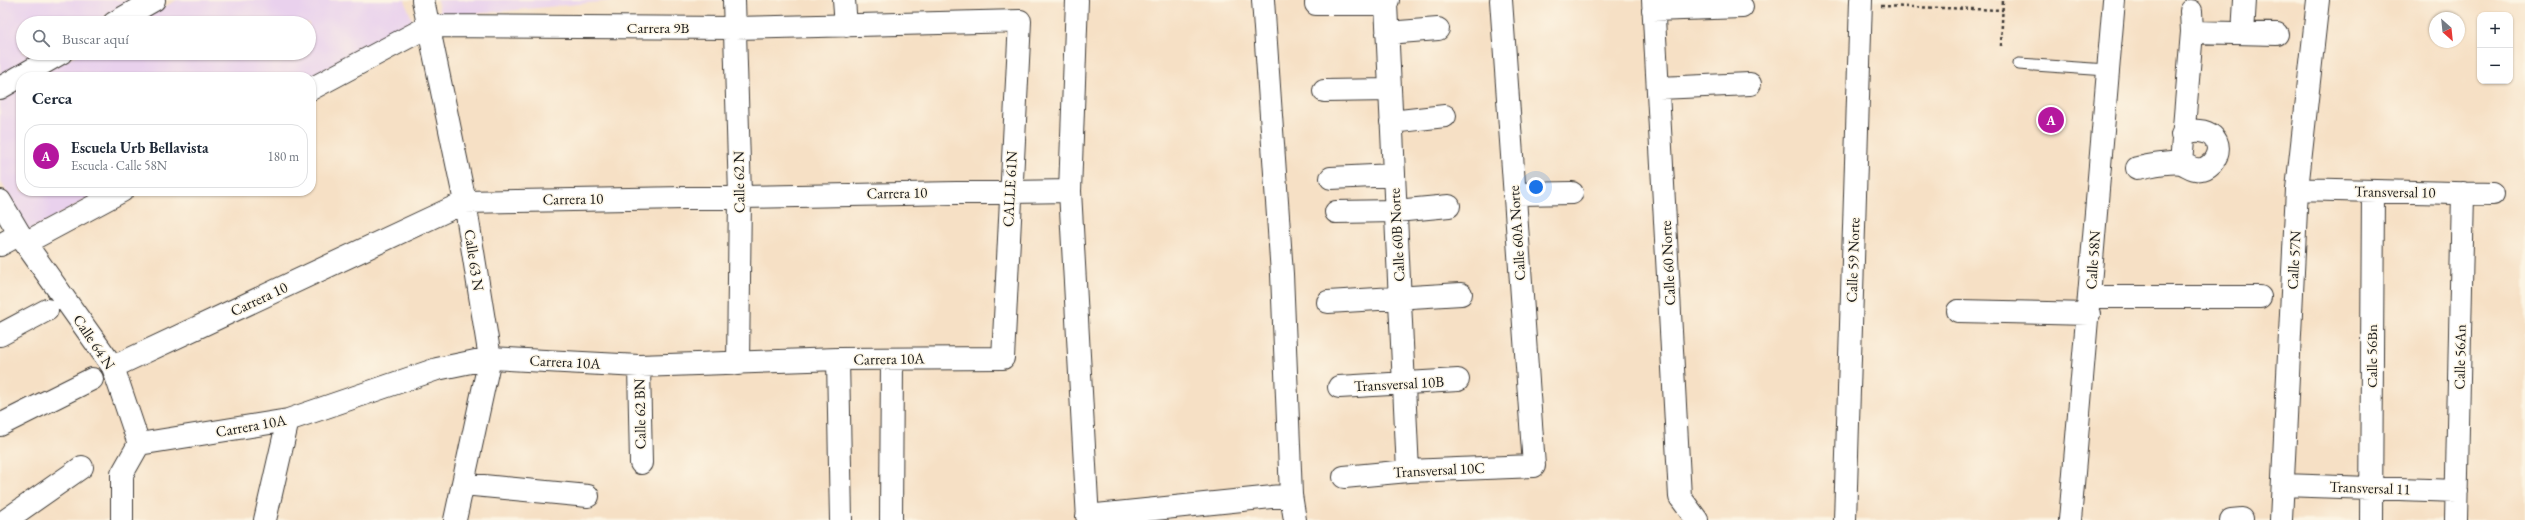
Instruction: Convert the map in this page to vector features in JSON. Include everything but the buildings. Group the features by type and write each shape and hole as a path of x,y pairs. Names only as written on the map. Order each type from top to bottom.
{"street":[{"path":"126,16 154,0"},
{"name":"Calle 63 N","path":"423,0 465,202 490,358 455,520"},
{"name":"Calle 62 N","path":"734,0 740,195 738,364"},
{"path":"844,0 846,26"},
{"path":"1077,0 1070,191 1087,518 1291,495"},
{"path":"1263,0 1282,274 1291,495 1294,520"},
{"name":"Calle 60A Norte","path":"1501,0 1534,466"},
{"name":"Calle 58N","path":"2070,520 2089,306 2106,70 2114,0"},
{"path":"2243,33 2245,0"},
{"name":"Calle 57N","path":"2281,520 2297,189 2318,0"},
{"path":"1316,4 1387,2"},
{"name":"Calle 60B Norte","path":"1387,2 1387,33 1408,471"},
{"name":"Calle 59 Norte","path":"1845,520 1861,3"},
{"path":"1653,5 1742,7"},
{"name":"Calle 60 Norte","path":"1653,5 1659,88 1680,497 1697,520"},
{"name":"Carrera 9B","path":"316,86 429,26 735,28 1020,21"},
{"name":"CALLE 61N","path":"1003,358 1010,192 1020,21"},
{"path":"2182,163 2182,135 2191,22 2243,33 2277,34"},
{"path":"1387,33 1438,29"},
{"path":"28,72 49,60"},
{"path":"0,88 16,79"},
{"path":"1659,88 1750,84"},
{"path":"1324,91 1390,90"},
{"path":"1391,122 1445,116"},
{"path":"2137,168 2182,163 2191,169 2201,169 2211,164 2217,155 2217,144 2211,135 2202,130 2192,130 2182,135"},
{"path":"1331,178 1394,175"},
{"name":"Transversal 10","path":"2297,189 2493,194"},
{"name":"Carrera 10","path":"113,367 465,202 740,195 1070,191"},
{"name":"Calle 56Bn","path":"2371,520 2373,191"},
{"path":"1514,194 1572,193"},
{"name":"Calle 56An","path":"2456,520 2463,193"},
{"path":"0,245 15,234 110,196"},
{"name":"Calle 64 N","path":"0,201 15,234 113,367 139,444"},
{"path":"1336,212 1396,211 1448,206"},
{"path":"1328,302 1461,294"},
{"path":"1958,311 2260,297"},
{"path":"0,335 48,310"},
{"name":"Carrera 10A","path":"139,444 288,420 437,370 490,358 639,366 738,364 838,359 1003,358"},
{"path":"838,359 841,520"},
{"path":"891,520 892,359"},
{"name":"Calle 62 BN","path":"639,366 641,463"},
{"path":"0,425 92,379"},
{"name":"Transversal 10B","path":"1339,387 1458,380"},
{"path":"265,520 288,420"},
{"path":"122,520 122,474 139,444"},
{"name":"Transversal 10C","path":"1344,477 1408,471 1534,466"},
{"path":"6,520 82,467"},
{"path":"463,484 588,496"},
{"name":"Transversal 11","path":"2283,485 2457,491"}],"lane":[{"path":"2019,64 2106,70"}],"path":[{"path":"2001,46 2003,0"},
{"path":"1861,3 2003,10"}],"shaded area":[{"path":"0,0 135,0 106,16 16,16 16,60 29,60 0,76"},
{"path":"177,0 405,0 413,23 316,74 316,72 43,72 66,60 316,60 316,16 147,16"},
{"path":"437,0 621,0 441,17"},
{"path":"16,87 16,196 93,196 28,231 0,180 0,96"}],"place":[{"name":"Escuela Urb Bellavista","path":"2051,120"}]}
